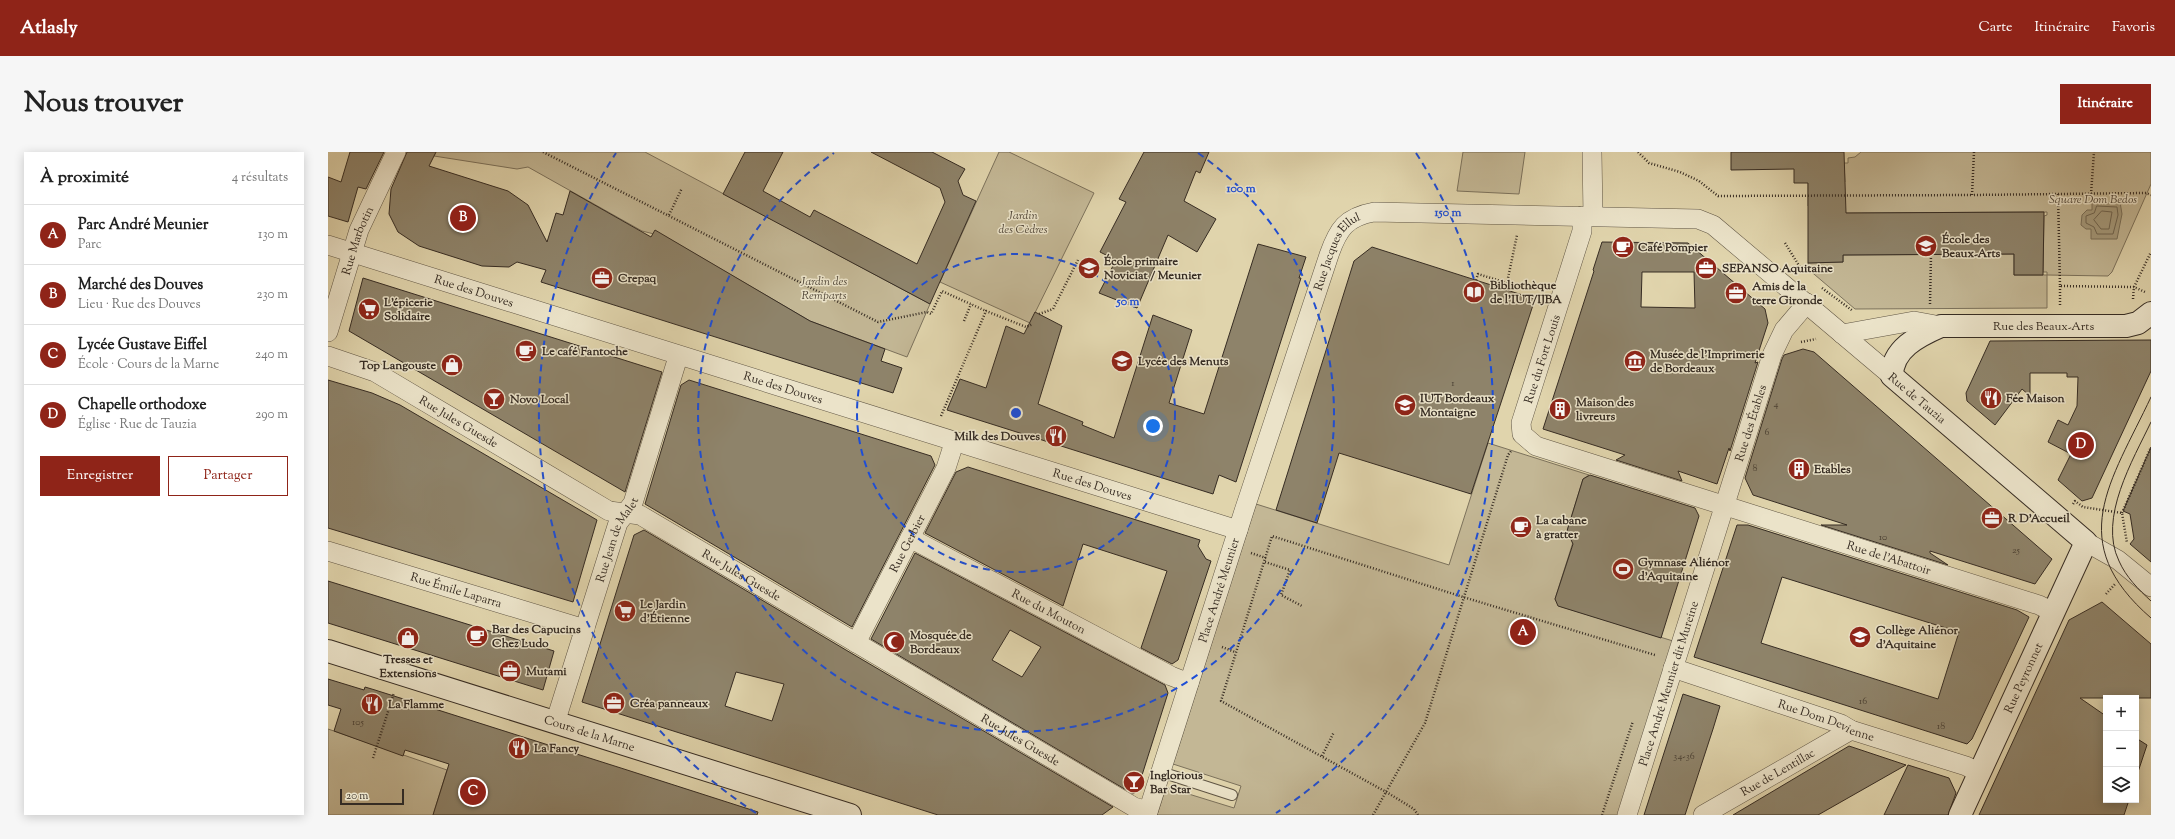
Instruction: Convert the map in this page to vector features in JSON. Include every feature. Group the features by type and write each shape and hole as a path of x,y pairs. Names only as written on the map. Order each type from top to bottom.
{"street":[{"name":"Rue Marbotin","path":"328,332 359,230 396,152"},
{"name":"Rue du Fort Louis","path":"1522,434 1521,423 1588,216 1592,152"},
{"name":"Rue Jacques Ellul","path":"1292,366 1337,234 1349,221 1362,214 1374,212 1680,217"},
{"name":"Rue de Tauzia","path":"1680,217 1698,219 1713,225 1807,303 2086,542 2118,560 2151,587"},
{"name":"Rue des Douves","path":"328,245 678,357 1238,530"},
{"name":"Rue des Étables","path":"1724,505 1772,355 1784,330 1807,303"},
{"name":"Rue des Beaux-Arts","path":"1842,334 1868,328 1935,317 2126,326 2149,318"},
{"name":"Rue des Beaux-Arts","path":"1892,376 1894,360 1905,346 1923,334 1935,317"},
{"name":"Rue Jules Guesde","path":"328,356 376,372 609,511 640,515 1134,807 1147,813"},
{"name":"Rue Jean de Malet","path":"555,723 618,523 633,503 678,357"},
{"name":"Place André Meunier","path":"1147,813 1292,366"},
{"path":"1522,434 1536,446 1724,505"},
{"name":"Rue Gerbier","path":"856,643 946,468 954,443"},
{"name":"Rue de l'Abattoir","path":"1724,505 2039,605 2053,612"},
{"name":"Place André Meunier dit Mureine","path":"1627,815 1724,505"},
{"name":"Rue du Mouton","path":"910,538 1171,676 1189,683"},
{"name":"Rue Peyronnet","path":"1960,815 2086,542"},
{"name":"Rue Émile Laparra","path":"328,551 585,629"},
{"name":"Cours de la Marne","path":"328,651 850,815"},
{"name":"Rue Dom Devienne","path":"1673,668 1841,724 1851,730 1966,766 1980,773"},
{"name":"Rue de Lentillac","path":"1703,815 1851,730"}],"lane":[{"path":"1161,772 1232,795"}],"path":[{"path":"543,152 878,322 927,312 931,314 942,291 1026,327 1033,324"},
{"path":"1638,152 1649,163 1680,172 1699,180 1718,196 2146,193 2151,195"},
{"path":"1972,195 1974,152"},
{"path":"2091,194 2094,152"},
{"path":"669,215 682,188"},
{"path":"2058,194 2060,286 2134,287 2151,295"},
{"path":"1476,280 1478,274 1507,283 1518,230"},
{"path":"1785,243 1803,273 1809,278"},
{"path":"2134,287 2151,252"},
{"path":"1931,255 1935,317"},
{"path":"1039,314 1053,309 1078,260"},
{"path":"1821,287 1858,315 1860,321 1868,328"},
{"path":"964,321 971,304"},
{"path":"940,416 986,311"},
{"path":"1772,355 1796,343 1842,334"},
{"path":"1373,815 1388,793 1425,723 1508,455 1522,434"},
{"path":"2122,513 2151,447"},
{"path":"1418,815 1414,809 1388,793 1220,702 1272,536 1463,598 1655,655"},
{"path":"1265,562 1290,570 1281,595 1302,606"},
{"path":"374,758 400,674"},
{"path":"1322,756 1334,732"}],"green space":[{"name":"Jardin des Remparts","path":"436,152 645,152 930,304 907,357 810,321 666,237 642,231 528,167 517,169 434,156"},
{"name":"Jardin des Cèdres","path":"999,152 1009,152 1094,193 1030,323 940,282"},
{"path":"1463,152 1525,152 1519,194 1457,191"},
{"name":"Square Dom Bedos","path":"1861,152 2151,152 2151,184 2112,272 2108,276 2047,275 2047,272 2043,272 2044,216 2047,215 2047,212 1839,213 1839,206 1808,206 1808,183 1845,182 1844,163 1848,163 1848,158 1855,157"},
{"path":"2014,254 2014,275 2047,275 2047,308 1855,309 1808,269 1808,263 1843,262 1843,255"},
{"path":"1488,443 1589,475 1583,479 1567,531 1570,538 1574,539 1555,599 1559,606 1673,641 1618,815 1157,815 1166,787 1234,808 1241,786 1173,764 1256,504 1449,565"},
{"path":"328,729 447,770 433,815 328,815"}],"water":[{"path":"2092,202 2120,202 2122,214 2117,239 2091,239 2091,229 2086,229 2081,225 2082,215 2087,210 2092,210"}],"building":[{"path":"350,152 384,152 366,189 358,187 348,222 328,216 328,177 341,182"},
{"path":"407,152 436,152 429,166 508,191 528,205 547,242 556,213 563,215 570,191 651,237 655,230 810,321 885,349 881,361 902,368 893,393 541,282 546,270 517,262 509,267 482,266 419,246 398,232 389,214 391,189"},
{"path":"745,152 783,152 763,191 810,217 814,210 917,264 945,202 940,188 871,152 932,152 965,169 958,181 963,195 976,201 930,304 723,194"},
{"path":"1144,152 1209,152 1200,173 1196,171 1184,201 1216,219 1197,252 1168,235 1137,308 1099,293 1116,260 1100,252 1126,202 1119,199"},
{"name":"École des Beaux-Arts","path":"1731,152 1844,152 1846,213 2044,212 2043,275 2014,275 2014,254 1843,255 1843,262 1808,263 1808,183 1794,183 1794,169 1731,170"},
{"path":"1602,242 1688,243 1765,309 1768,323 1755,363 1758,362 1730,451 1729,448 1717,484 1678,471 1682,481 1616,460 1625,455 1543,429 1594,271 1593,270","holes":["1642,272 1694,272 1695,308 1641,307"]},
{"name":"Lycée des Menuts","path":"1258,244 1306,257 1299,278 1301,278 1236,482 1219,475 1213,494 947,410 960,379 986,388 1006,326 1024,334 1035,312 1062,326 1038,404 1083,422 1082,425 1114,438 1153,315 1192,330 1169,403 1204,414"},
{"name":"IUT Bordeaux Montaigne","path":"1372,247 1535,299 1471,494 1339,453 1317,523 1276,510 1354,261"},
{"path":"363,278 662,372 625,492 349,331"},
{"path":"2151,340 2151,371 2092,498 2082,501 2058,480 2071,454 2048,442 2058,420 2068,425 2077,406 2078,377 2067,377 2067,373 2030,373 2030,396 2022,389 1995,425 1967,401 1966,393 1990,341"},
{"path":"1803,349 1814,352 2052,559 2035,584 1930,551 1930,553 1948,565 1821,525 1847,525 1753,495 1745,478 1782,359 1784,355"},
{"path":"328,380 372,393 400,405 597,520 573,602 328,528"},
{"path":"689,380 931,456 935,465 852,627 645,504 681,385"},
{"path":"2151,447 2151,562 2130,544 2134,539 2130,514 2123,511"},
{"path":"968,467 1200,540 1198,546 1206,559 1211,561 1178,660 1172,664 1141,648 1167,571 1083,544 1063,606 925,533 956,472"},
{"name":"Gymnase Aliénor d'Aquitaine","path":"1590,475 1695,508 1699,516 1661,638 1558,606 1555,599 1573,544 1567,531 1583,479"},
{"name":"Collège Aliénor d'Aquitaine","path":"1737,525 1748,525 2017,610 2029,617 1972,739 1967,744 1694,657","holes":["1782,577 1959,632 1938,699 1761,643"]},
{"path":"644,530 1113,807 1102,815 938,815 582,702 634,535","holes":["736,672 784,684 772,721 725,706"]},
{"path":"915,553 1165,685 1168,693 1137,791 1133,794 871,639","holes":["1010,630 1041,647 1022,677 992,660"]},
{"path":"328,581 554,651 543,690 328,623"},
{"path":"2102,602 2151,644 2151,698 2139,698 2139,695 2103,695 2103,698 2080,698 2103,714 2103,803 2128,803 2124,815 1979,815 2069,620"},
{"path":"328,679 364,690 365,687 375,690 758,812 757,815 433,815 449,764 405,750 403,756 334,731 341,709 328,705"},
{"path":"1683,694 1720,706 1713,729 1685,815 1644,815"},
{"path":"2139,740 2147,745 2139,769"},
{"path":"1849,746 1906,765 1818,815 1733,815"},
{"path":"1908,765 1949,778 1956,793 1948,815 1884,815"}],"tram line":[{"path":"2151,397 2110,484 2103,511 2102,537 2108,563 2124,590 2151,618"},
{"path":"2151,422 2127,471 2120,490 2115,508 2113,526 2114,544 2122,567 2133,582 2151,601"}],"place":[{"name":"Marché des Douves","path":"463,218"},
{"name":"École des Beaux-Arts","path":"1926,246"},
{"name":"Café Pompier","path":"1623,247"},
{"name":"École primaire Noviciat / Meunier","path":"1089,268"},
{"name":"SEPANSO Aquitaine","path":"1706,268"},
{"name":"Crepaq","path":"602,278"},
{"name":"Bibliothèque de l'IUT/IJBA","path":"1474,292"},
{"name":"Amis de la terre Gironde","path":"1736,293"},
{"name":"L'épicerie Solidaire","path":"369,309"},
{"name":"Le café Fantoche","path":"526,351"},
{"name":"Lycée des Menuts","path":"1122,361"},
{"name":"Musée de l'Imprimerie de Bordeaux","path":"1635,361"},
{"name":"Top Langouste","path":"452,365"},
{"name":"Fée Maison","path":"1991,398"},
{"name":"Novo Local","path":"494,399"},
{"name":"IUT Bordeaux Montaigne","path":"1405,405"},
{"name":"Maison des livreurs","path":"1560,409"},
{"name":"Milk des Douves","path":"1056,436"},
{"name":"Chapelle orthodoxe","path":"2081,445"},
{"name":"Etables","path":"1799,469"},
{"name":"R D'Accueil","path":"1992,518"},
{"name":"La cabane à gratter","path":"1521,527"},
{"name":"Gymnase Aliénor d'Aquitaine","path":"1623,569"},
{"name":"Le Jardin d'Étienne","path":"625,611"},
{"name":"Parc André Meunier","path":"1523,632"},
{"name":"Bar des Capucins Chez Ludo","path":"477,636"},
{"name":"Collège Aliénor d'Aquitaine","path":"1860,637"},
{"name":"Tresses et Extensions","path":"408,638"},
{"name":"Mosquée de Bordeaux","path":"894,642"},
{"name":"Mutami","path":"510,671"},
{"name":"Créa panneaux","path":"614,703"},
{"name":"La Flamme","path":"372,704"},
{"name":"La Fancy","path":"519,748"},
{"name":"Inglorious Bar Star","path":"1134,782"},
{"name":"Lycée Gustave Eiffel","path":"473,792"}]}
